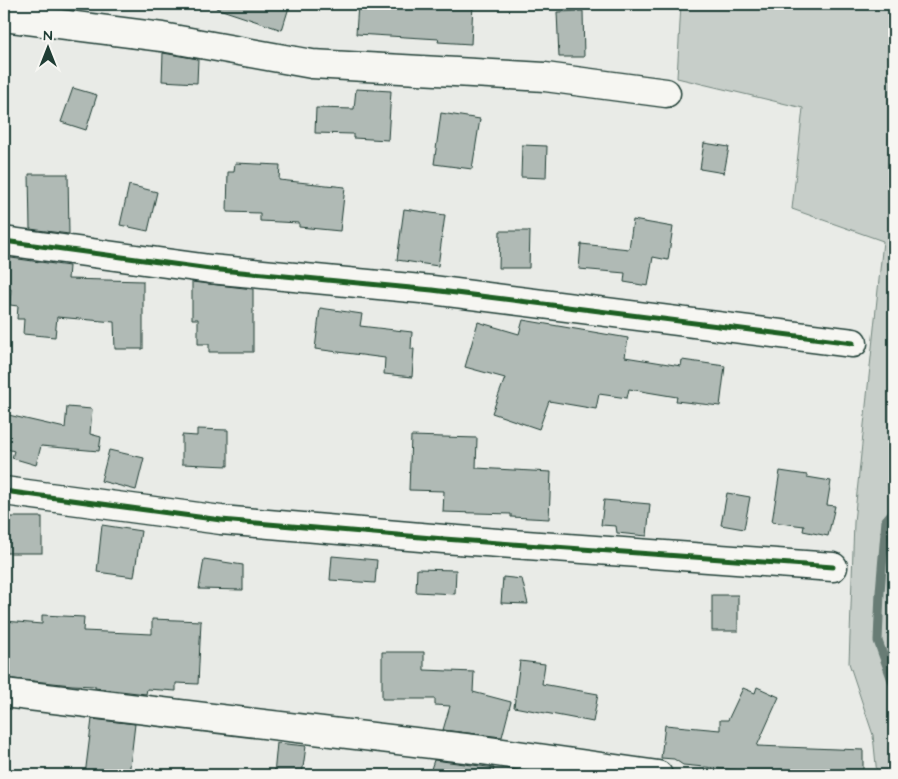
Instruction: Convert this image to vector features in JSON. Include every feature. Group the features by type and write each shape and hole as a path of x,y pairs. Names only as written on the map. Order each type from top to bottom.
{"street":[{"path":"4,16 162,37 312,64 545,77 666,93"},
{"path":"4,241 210,268 432,290 853,343"},
{"path":"4,491 221,520 444,539 833,567"},
{"path":"4,693 482,750 658,775"}],"shaded area":[{"path":"681,4 894,4 894,775 877,775 873,735 849,663 854,522 883,241 792,209 803,108 677,78"}],"building":[{"path":"217,4 290,4 282,30 216,8"},
{"path":"358,4 473,4 471,44 438,42 439,39 356,34"},
{"path":"583,11 584,57 559,57 557,12"},
{"path":"163,53 198,59 197,83 162,81"},
{"path":"73,88 97,95 86,130 61,122"},
{"path":"356,89 391,91 388,140 353,138 353,134 315,133 316,108 354,109"},
{"path":"441,113 480,119 472,169 434,164"},
{"path":"704,143 729,147 724,173 700,169"},
{"path":"522,145 547,146 546,178 521,177"},
{"path":"235,163 280,165 279,180 345,187 340,231 299,227 299,223 260,221 260,213 227,212 228,172 234,172"},
{"path":"29,174 68,174 69,234 30,229"},
{"path":"129,185 157,192 148,231 120,225"},
{"path":"404,209 445,215 438,266 397,260"},
{"path":"633,220 673,227 668,260 653,257 648,286 624,282 625,273 579,269 581,244 629,249"},
{"path":"500,231 530,231 529,268 499,268"},
{"path":"4,257 69,266 68,279 143,281 143,349 115,349 114,322 57,317 55,337 23,334 24,319 17,319 18,306 10,305 11,289 4,288"},
{"path":"192,282 253,289 253,352 209,352 209,344 198,344 198,319 192,319"},
{"path":"320,308 362,314 360,326 412,332 411,349 414,349 412,377 384,374 385,358 315,349"},
{"path":"523,320 628,338 625,357 681,366 682,360 725,366 720,406 676,401 677,397 629,389 627,398 599,394 596,409 549,401 539,429 492,413 505,378 465,367 478,322 519,334"},
{"path":"67,407 92,409 90,434 101,437 99,451 41,446 36,465 12,458 14,451 4,448 4,414 65,428"},
{"path":"197,429 228,430 228,466 182,464 182,435 197,436"},
{"path":"411,436 477,438 476,468 551,472 549,519 511,517 511,514 443,512 444,491 409,490"},
{"path":"109,450 144,458 136,490 101,481"},
{"path":"780,471 831,481 827,505 835,506 828,536 803,531 804,526 772,522"},
{"path":"727,493 750,497 744,529 721,525"},
{"path":"604,500 650,504 647,536 617,533 616,526 601,525"},
{"path":"4,517 42,517 42,553 4,553"},
{"path":"102,525 141,531 134,577 97,572"},
{"path":"332,556 377,560 375,583 330,580"},
{"path":"204,559 243,565 243,590 199,589"},
{"path":"417,569 456,570 455,594 416,592"},
{"path":"503,577 522,579 528,604 501,603"},
{"path":"712,595 738,595 738,631 712,631"},
{"path":"42,615 84,617 83,631 152,634 152,619 201,621 198,684 176,683 176,691 147,689 146,694 95,688 95,686 4,678 4,621 42,624"},
{"path":"382,652 424,652 424,670 474,672 473,692 511,702 502,737 443,730 450,706 435,705 435,699 382,699"},
{"path":"520,661 545,664 542,684 598,694 593,722 514,707"},
{"path":"757,687 779,697 757,746 863,750 863,770 815,770 814,775 735,775 736,770 683,765 674,759 661,758 665,725 720,730 720,720 728,720 743,688 755,693"},
{"path":"92,719 135,724 129,775 85,775"},
{"path":"277,743 306,746 302,775 274,775"},
{"path":"434,760 494,768 492,775 429,775"}],"waterway":[{"path":"894,511 886,520 878,641 894,686"}],"cycle path":[{"path":"4,241 210,269 432,290 853,343"},
{"path":"4,491 221,520 444,539 833,567"}]}
